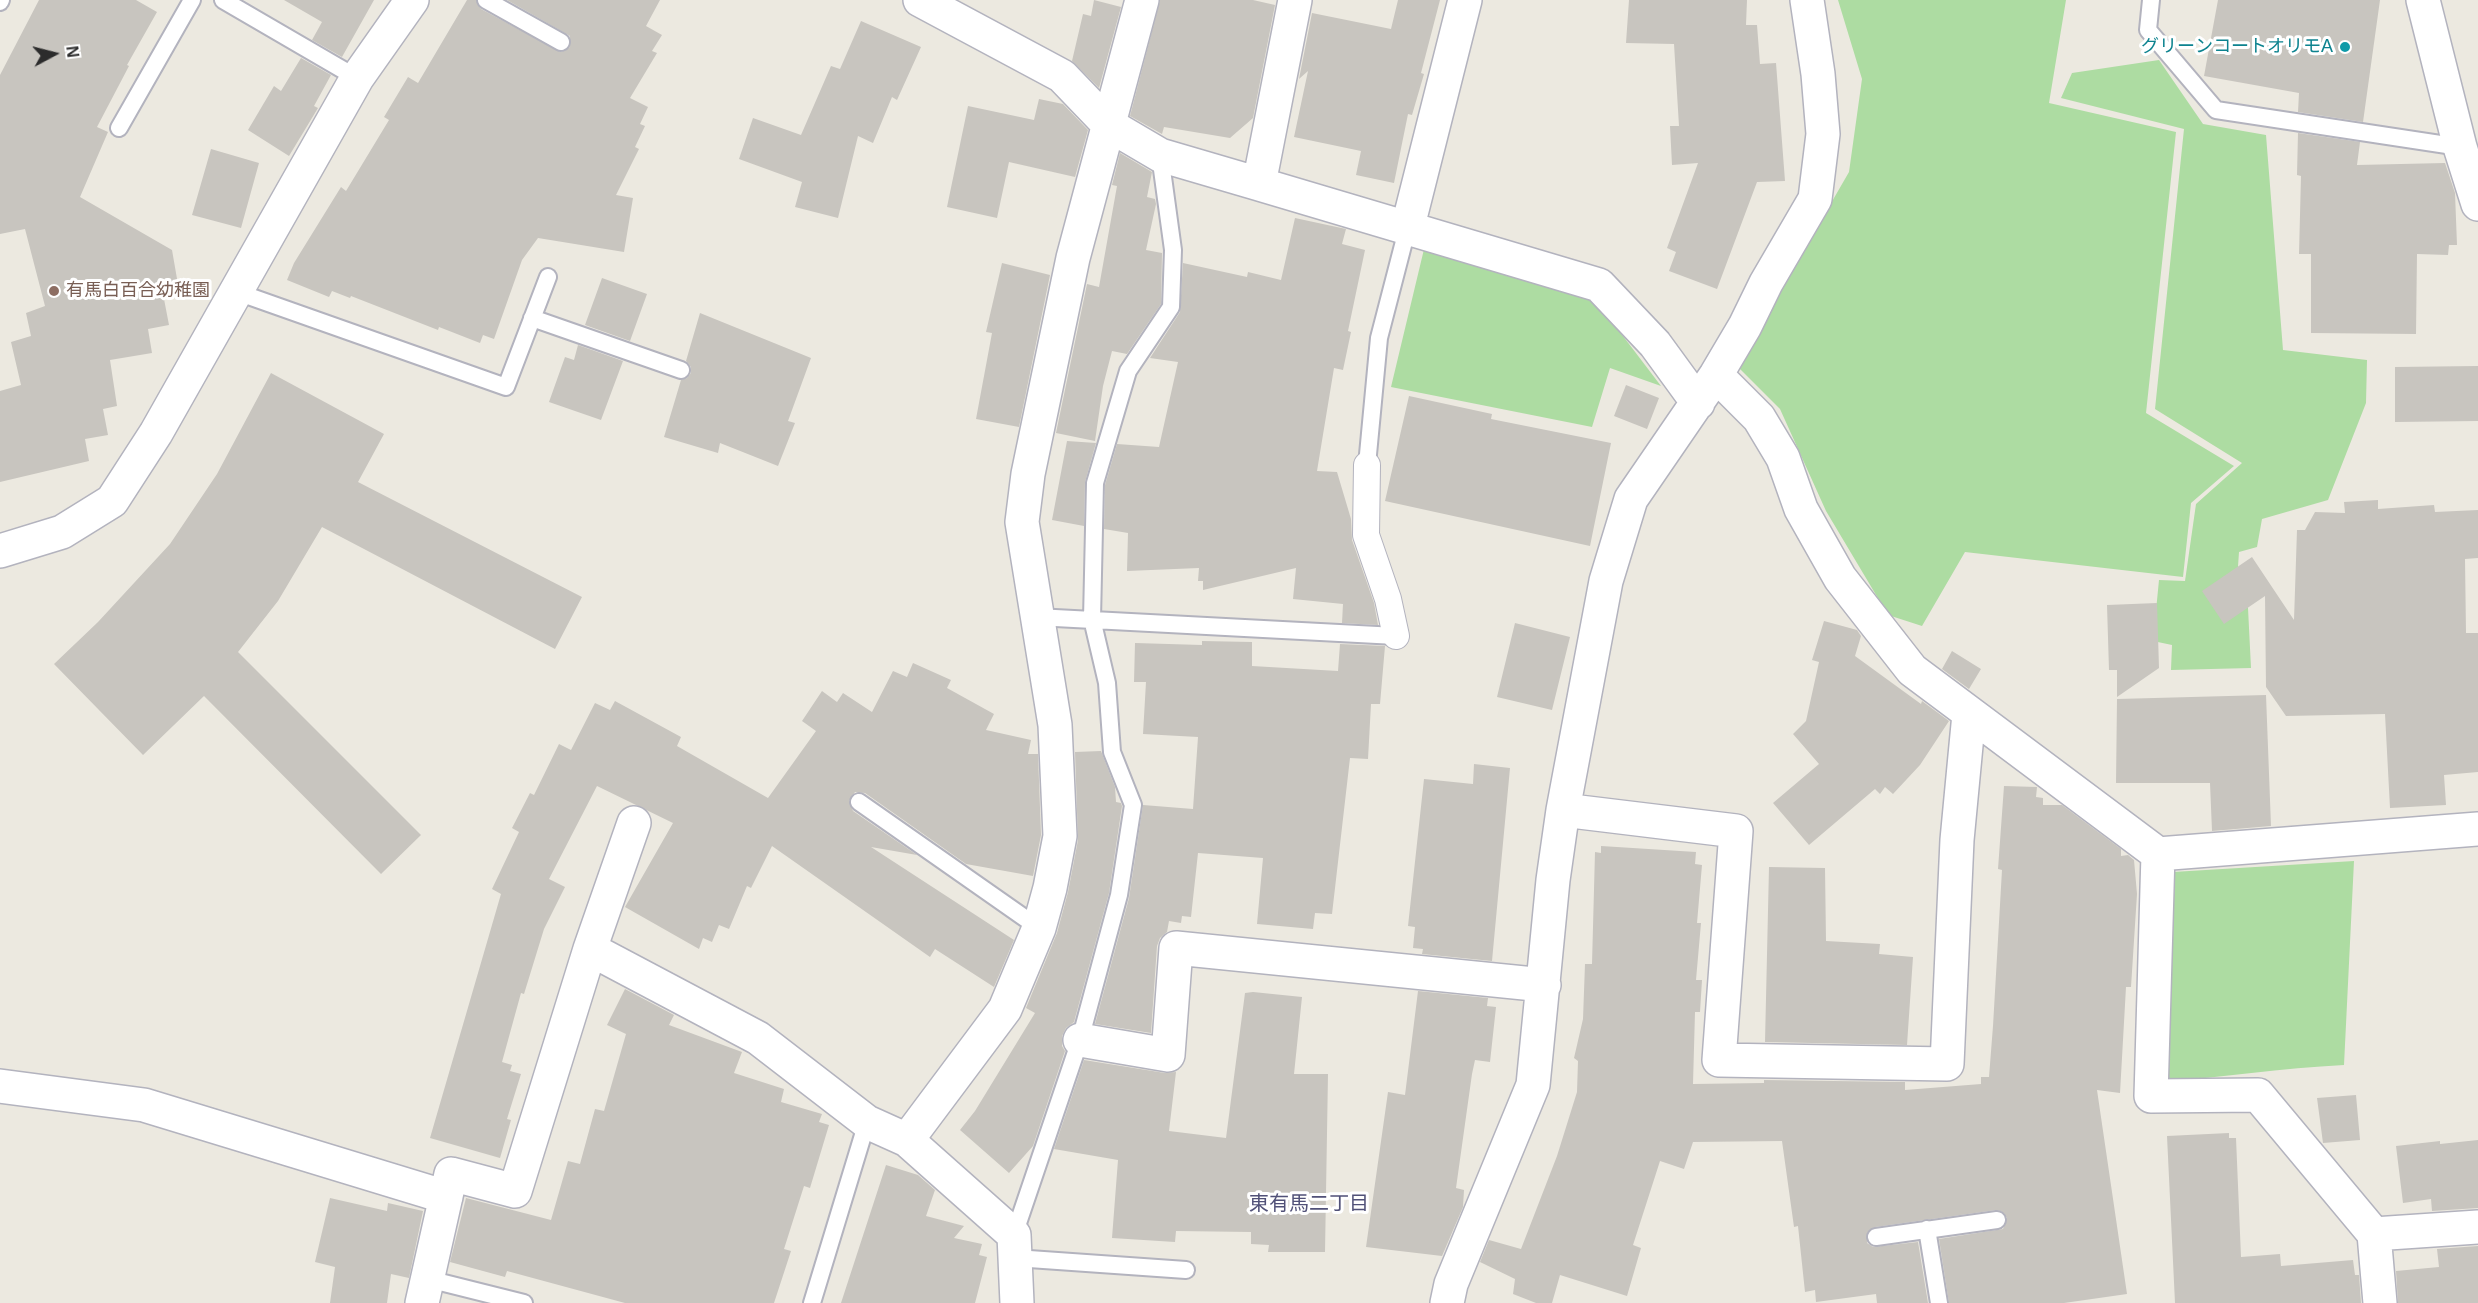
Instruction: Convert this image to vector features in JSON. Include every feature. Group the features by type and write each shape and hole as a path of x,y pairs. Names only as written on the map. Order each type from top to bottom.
{"street":[{"path":"0,551 62,532 112,501 156,433 357,78 412,0"},
{"path":"920,0 1062,76 1109,125 1160,155 1408,226 1599,285 1655,344 1698,403"},
{"path":"907,1140 1005,1010 1039,928 1050,888 1060,836 1055,725 1022,522 1028,474 1073,258 1142,0"},
{"path":"1259,184 1295,0"},
{"path":"1408,226 1465,0"},
{"path":"1447,1303 1451,1284 1533,1085 1553,880 1563,810 1606,581 1631,499 1716,375 1815,199 1823,134 1818,74 1807,0"},
{"path":"2423,0 2460,147 2478,204"},
{"path":"1716,375 1759,418 1783,458 1801,509 1840,578 1912,670 2158,854 2478,829"},
{"path":"1367,465 1366,535 1388,599 1396,636"},
{"path":"1563,810 1736,831 1719,1060 1947,1064 1957,840 1969,714"},
{"path":"425,1291 451,1174 515,1191 590,949 634,823"},
{"path":"2158,854 2151,1096 2258,1095 2374,1234 2380,1303"},
{"path":"1080,1040 1168,1054 1176,948 1544,985"},
{"path":"590,949 758,1038 867,1122 907,1140 1015,1246 1017,1303"},
{"path":"0,1086 144,1105 446,1197"},
{"path":"2374,1234 2478,1227"}],"lane":[{"path":"119,128 192,0"},
{"path":"224,0 357,78"},
{"path":"486,0 561,42"},
{"path":"2151,0 2148,30 2216,110 2460,147"},
{"path":"1160,155 1173,250 1170,307 1128,371 1095,483 1092,619 1107,683 1112,752 1133,805 1119,895 1080,1040 1015,1246 1186,1270"},
{"path":"1367,465 1379,338 1408,226"},
{"path":"237,292 506,387 548,277"},
{"path":"532,318 681,370"},
{"path":"1036,617 1396,636"},
{"path":"859,802 1039,928"},
{"path":"812,1303 867,1122"},
{"path":"1876,1237 1997,1220"},
{"path":"1927,1229 1939,1303"},
{"path":"425,1291 524,1303"}],"green space":[{"path":"1838,0 2066,0 2049,103 2176,132 2146,413 2234,466 2191,503 2183,577 1965,552 1922,626 1888,615 1826,511 1780,409 1737,366 1849,172 1862,79"},
{"path":"2159,60 2203,124 2266,135 2283,350 2367,360 2366,403 2328,500 2262,519 2257,547 2239,552 2237,581 2247,588 2251,668 2171,670 2172,645 2153,641 2159,580 2185,581 2196,504 2242,463 2155,409 2184,129 2061,98 2072,73"},
{"path":"1425,245 1594,298 1661,386 1610,368 1592,427 1391,387"},
{"path":"2354,861 2344,1065 2159,1083 2173,872"}],"building":[{"path":"39,0 136,0 157,12 127,65 129,66 97,127 108,132 80,197 172,250 180,296 164,299 169,325 148,329 152,353 110,360 117,406 103,409 108,435 85,439 89,461 0,482 0,391 21,385 11,342 31,336 26,313 45,306 25,229 0,234 0,75"},
{"path":"284,0 374,0 342,57 312,40 322,22"},
{"path":"467,0 476,0 481,9 561,52 570,47 570,36 507,0 660,0 646,26 662,35 652,51 657,53 630,98 648,107 640,124 645,126 635,147 639,149 616,195 633,198 624,252 538,238 522,260 494,339 483,335 480,343 439,327 438,330 351,296 350,298 332,291 329,297 287,280 294,263 341,187 346,191 389,120 384,117 408,77 418,83"},
{"path":"1094,0 1121,7 1099,88 1072,61 1083,14 1091,16"},
{"path":"1160,0 1253,0 1275,5 1253,118 1230,138 1164,127 1162,134 1130,116"},
{"path":"1398,0 1440,0 1421,73 1424,74 1412,115 1408,114 1394,183 1356,175 1361,151 1294,137 1308,71 1299,79 1312,13 1391,29"},
{"path":"1629,0 1747,0 1746,25 1757,25 1760,64 1776,63 1785,181 1757,182 1717,289 1669,271 1676,252 1667,248 1698,163 1672,165 1670,126 1679,126 1674,44 1626,43"},
{"path":"2218,0 2380,0 2363,122 2298,112 2299,93 2204,76"},
{"path":"861,21 921,47 897,100 892,97 873,143 858,136 838,218 795,207 802,182 739,159 753,118 801,135 831,66 840,69"},
{"path":"301,58 331,75 314,106 318,108 289,156 248,130 274,86 281,91"},
{"path":"1039,99 1063,104 1088,130 1075,177 1009,162 997,218 947,207 968,106 1034,120"},
{"path":"2298,133 2360,142 2357,165 2445,163 2455,193 2457,245 2449,245 2448,255 2417,254 2416,334 2311,333 2311,254 2299,254 2301,176 2297,175"},
{"path":"211,149 259,163 241,228 192,215"},
{"path":"1120,153 1152,172 1147,197 1155,199 1156,204 1146,250 1162,253 1161,304 1127,354 1112,351 1103,386 1095,441 1056,433 1087,284 1099,287 1117,186 1112,185"},
{"path":"1295,218 1346,229 1342,244 1365,250 1348,331 1351,332 1343,370 1334,368 1317,471 1337,472 1351,519 1352,540 1374,603 1378,625 1342,623 1343,604 1293,599 1296,568 1203,590 1203,581 1198,581 1199,568 1127,571 1128,533 1104,529 1105,485 1117,444 1159,447 1178,362 1150,358 1180,312 1183,263 1247,277 1248,272 1281,280"},
{"path":"1002,263 1050,275 1019,427 976,419 992,333 986,332"},
{"path":"602,278 647,294 630,341 585,325"},
{"path":"700,313 811,358 788,421 795,423 778,466 720,443 718,453 664,437 681,380 687,378 691,373 691,367 686,361"},
{"path":"578,345 623,361 601,420 549,402 565,357 574,360"},
{"path":"2478,366 2478,421 2395,422 2395,367"},
{"path":"271,373 384,434 358,482 582,597 555,649 322,527 278,601 238,652 421,835 381,874 204,696 143,755 54,664 98,622 170,544 217,474"},
{"path":"1626,385 1659,398 1647,429 1614,416"},
{"path":"1409,396 1492,414 1491,419 1611,443 1590,546 1385,501"},
{"path":"1067,441 1096,443 1085,482 1084,526 1052,520"},
{"path":"2378,500 2378,509 2434,505 2435,512 2478,510 2478,558 2465,559 2466,633 2478,633 2478,772 2444,775 2446,805 2390,808 2385,714 2286,716 2266,687 2265,596 2224,624 2202,591 2252,557 2294,620 2297,530 2305,530 2315,512 2345,513 2344,502"},
{"path":"2157,603 2159,668 2117,697 2117,670 2109,670 2107,605"},
{"path":"1824,621 1857,630 1861,636 1855,656 1921,704 1922,701 1949,721 1920,765 1893,794 1885,787 1880,794 1875,789 1809,845 1773,803 1819,764 1793,734 1806,721 1819,662 1812,660"},
{"path":"1515,623 1570,637 1552,710 1497,697"},
{"path":"1202,641 1252,642 1252,666 1338,671 1340,644 1385,646 1380,704 1371,704 1368,759 1350,758 1332,914 1315,913 1313,929 1257,924 1263,858 1198,853 1191,917 1182,916 1181,923 1169,921 1167,932 1160,938 1157,946 1151,1033 1095,1024 1129,898 1143,805 1193,809 1198,737 1143,734 1146,682 1134,682 1135,643 1202,645"},
{"path":"1952,651 1981,669 1969,689 1942,669"},
{"path":"913,663 951,680 947,688 994,714 986,730 1031,740 1028,754 1038,754 1041,835 1033,876 966,864 865,793 855,792 849,801 853,811 917,855 871,847 1014,940 994,987 935,949 930,957 772,846 751,888 747,886 729,929 719,925 712,942 703,938 699,949 625,907 673,823 597,786 549,879 565,887 544,929 524,994 521,993 502,1062 512,1065 510,1071 521,1074 507,1119 511,1120 500,1158 430,1138 501,894 492,889 519,832 512,828 530,793 534,795 559,744 571,750 595,703 610,710 615,701 681,737 677,746 768,798 816,731 802,721 822,691 837,702 843,693 872,712 893,671 907,677"},
{"path":"2266,695 2271,826 2212,831 2210,783 2116,783 2117,699"},
{"path":"1101,751 1115,787 1116,802 1121,803 1122,806 1109,893 1074,1022 1066,1028 1062,1036 1062,1046 1065,1051 1033,1146 1009,1173 960,1130 975,1111 1035,1013 1026,1008 1057,933 1078,840 1075,752"},
{"path":"1474,764 1510,768 1492,961 1422,954 1423,949 1413,948 1415,927 1408,926 1424,779 1473,784"},
{"path":"2004,786 2037,787 2036,797 2043,798 2043,805 2062,805 2121,849 2121,856 2128,855 2134,860 2137,894 2131,987 2126,987 2120,1093 2097,1090 2127,1294 2064,1303 1949,1303 1939,1239 2003,1229 2007,1218 2001,1211 1996,1210 1875,1227 1867,1233 1867,1243 1873,1247 1918,1242 1928,1303 1877,1303 1876,1294 1816,1302 1815,1290 1805,1292 1798,1226 1794,1227 1782,1141 1693,1142 1684,1169 1660,1161 1633,1245 1641,1248 1627,1296 1560,1275 1552,1303 1536,1303 1513,1294 1515,1279 1480,1262 1489,1240 1521,1249 1557,1156 1577,1092 1578,1061 1574,1058 1583,1019 1585,964 1592,964 1595,852 1601,853 1601,846 1696,852 1695,864 1702,865 1697,923 1701,923 1696,980 1702,980 1700,1012 1695,1012 1693,1084 1764,1083 1764,1080 1905,1082 1905,1090 1981,1084 1981,1077 1989,1077 1993,1026 2002,870 1998,869"},
{"path":"1769,867 1825,868 1826,941 1880,944 1879,954 1913,957 1907,1045 1765,1042"},
{"path":"625,989 674,1015 669,1025 742,1052 734,1073 784,1089 781,1102 822,1114 819,1122 829,1125 810,1188 804,1186 784,1249 791,1251 774,1303 625,1303 507,1271 505,1277 450,1262 466,1198 551,1220 568,1161 580,1164 595,1109 604,1111 626,1034 607,1025"},
{"path":"1418,991 1488,998 1487,1006 1496,1007 1490,1062 1475,1060 1472,1074 1456,1188 1464,1190 1463,1207 1442,1256 1366,1247 1388,1092 1405,1095"},
{"path":"1245,993 1302,997 1294,1074 1328,1074 1325,1252 1268,1252 1269,1245 1251,1244 1251,1232 1176,1231 1175,1242 1112,1238 1118,1160 1054,1149 1084,1060 1165,1073 1176,1072 1169,1131 1226,1138"},
{"path":"2356,1095 2360,1140 2323,1143 2317,1098"},
{"path":"2229,1133 2229,1138 2236,1138 2241,1257 2280,1254 2281,1266 2353,1260 2355,1275 2359,1275 2361,1303 2175,1303 2167,1136"},
{"path":"2478,1140 2478,1208 2432,1211 2431,1199 2403,1203 2396,1146"},
{"path":"886,1165 918,1175 935,1190 926,1216 964,1226 954,1238 982,1244 979,1255 987,1257 975,1303 841,1303"},
{"path":"330,1198 387,1211 388,1203 423,1211 409,1278 391,1274 387,1303 330,1303 335,1267 315,1262"},
{"path":"2478,1246 2478,1303 2398,1303 2396,1271 2439,1267 2437,1249"}],"place":[{"name":"グリーンコートオリモA","path":"2345,47"},
{"name":"有馬白百合幼稚園","path":"54,291"}],"district":[{"name":"東有馬二丁目","path":"1309,1204"}]}
